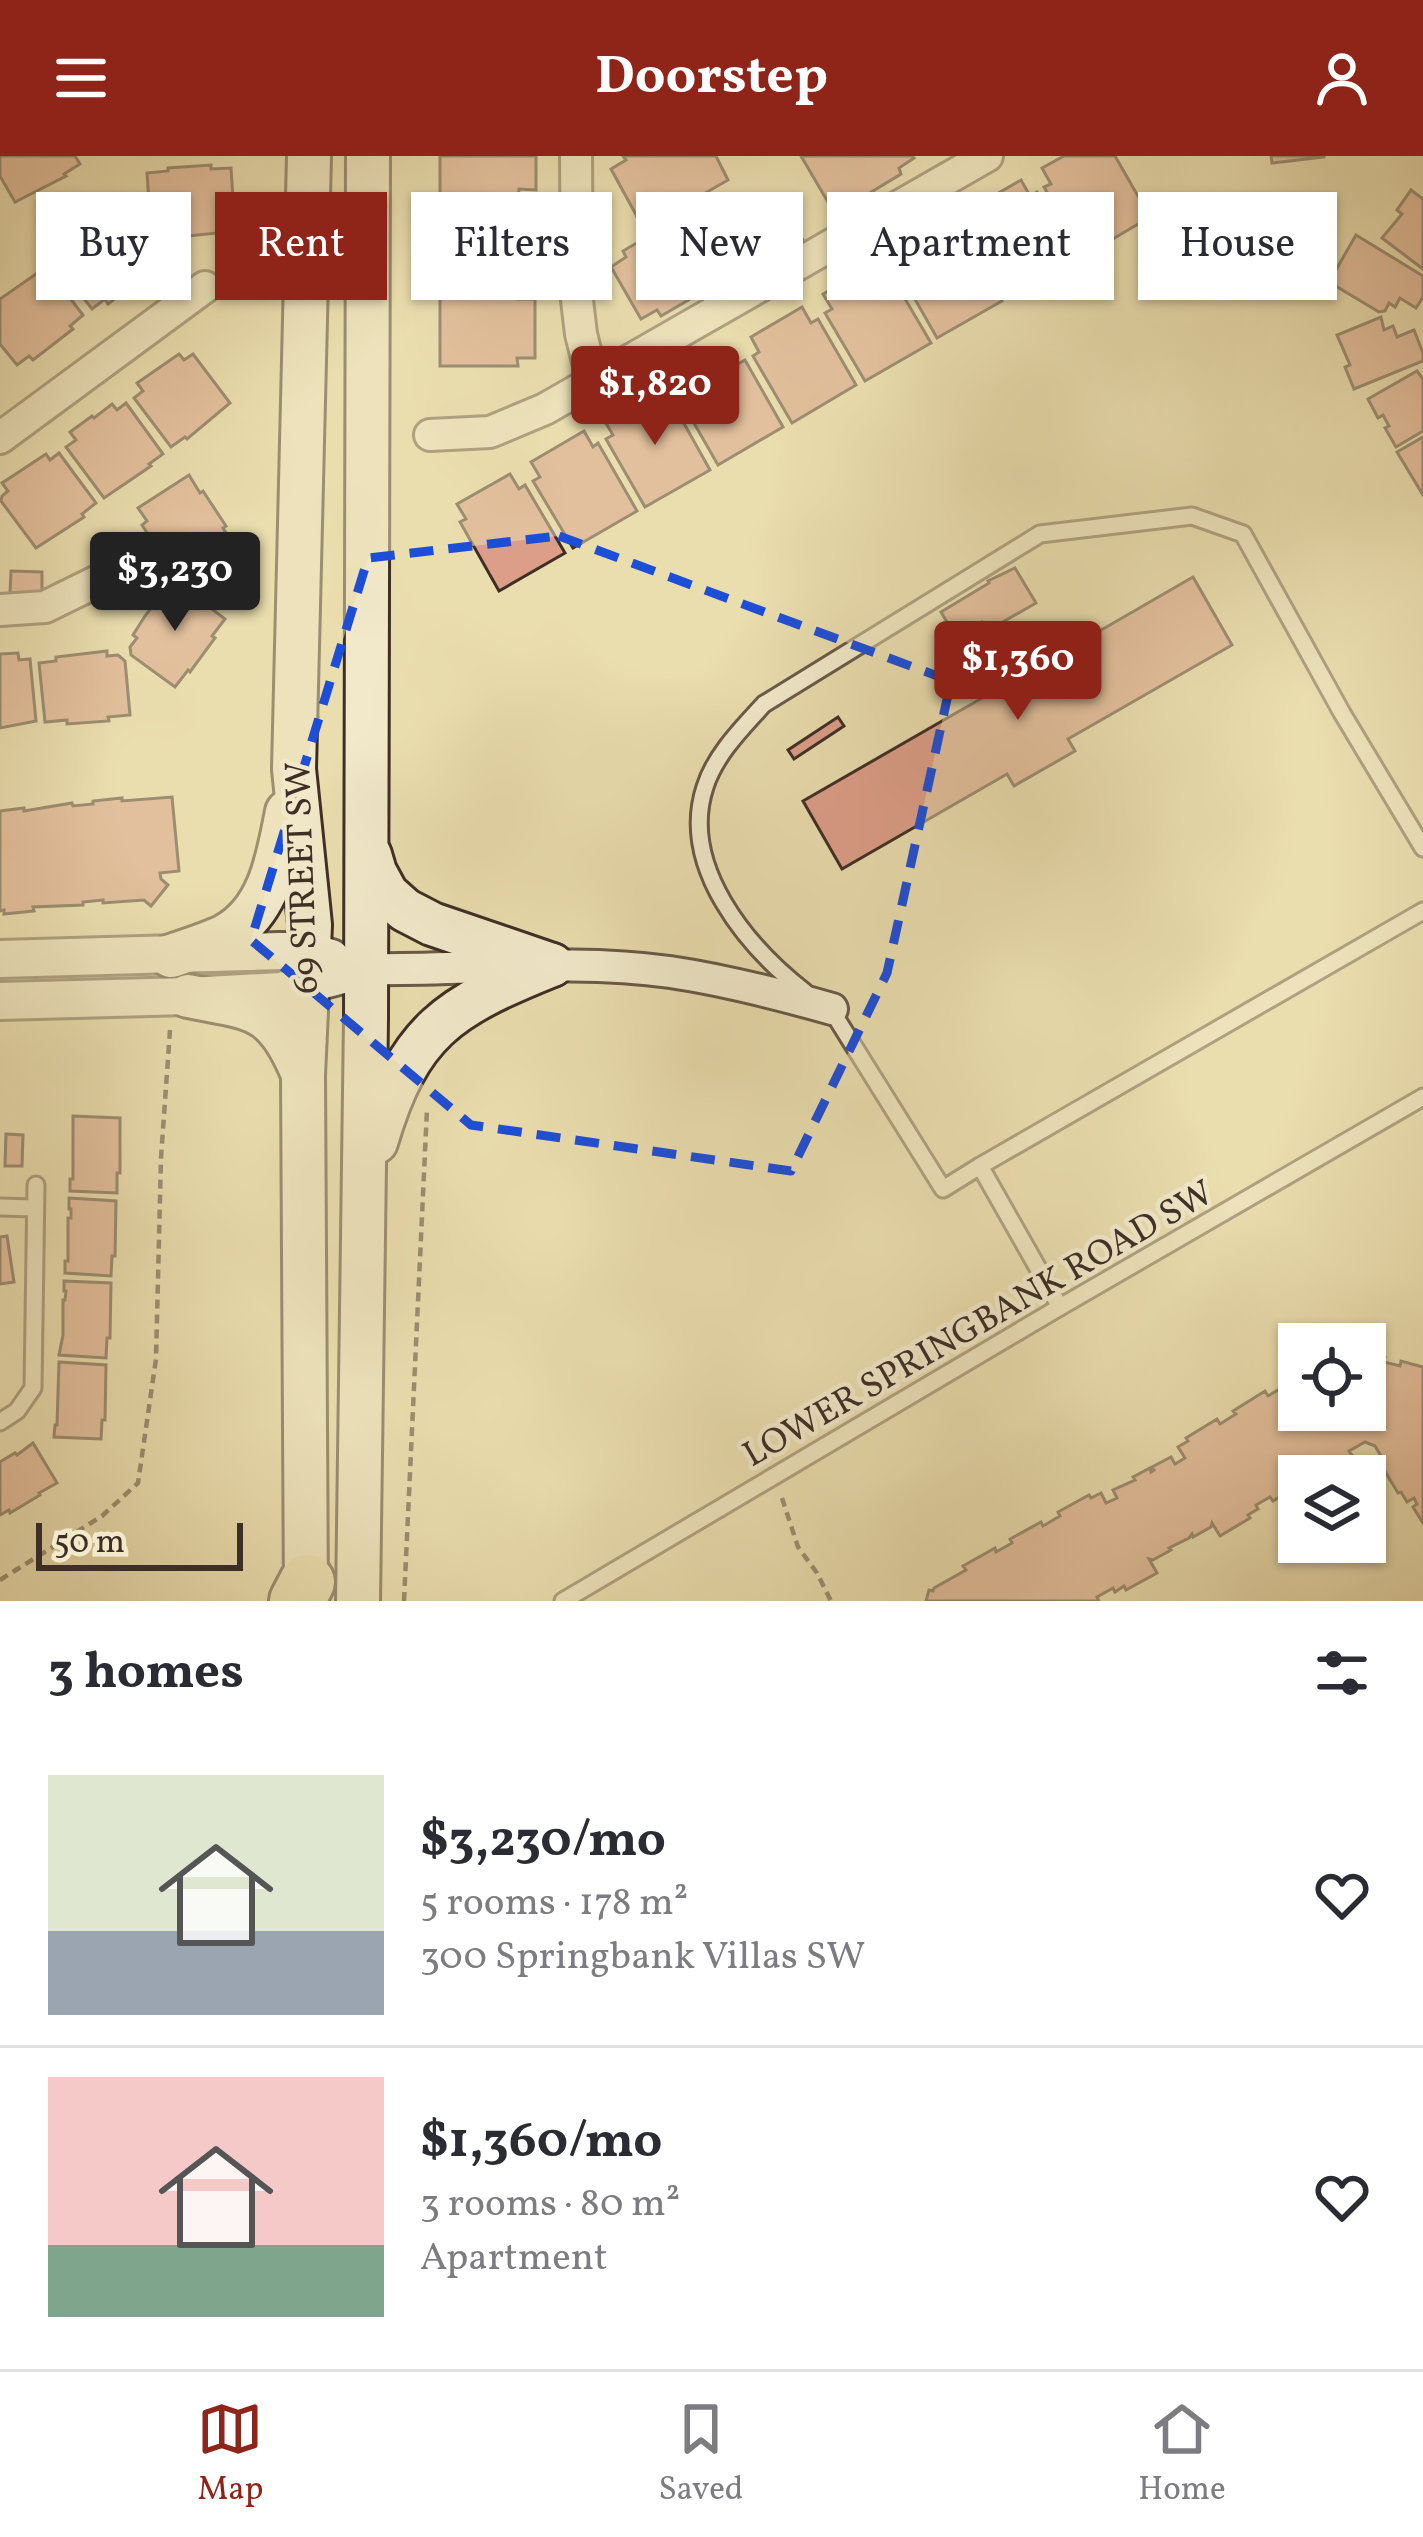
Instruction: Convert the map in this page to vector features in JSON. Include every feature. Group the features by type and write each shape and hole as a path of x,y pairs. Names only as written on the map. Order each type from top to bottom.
{"main road":[{"name":"69 STREET SW","path":"303,1595 303,1075 310,925 294,769 309,156"},
{"name":"69 STREET SW","path":"358,1601 368,156"},
{"path":"171,956 227,935 257,908 274,871 294,769"},
{"path":"366,836 374,872 404,910 431,924 552,965"},
{"path":"362,1190 386,1107 425,1038 447,1017 490,990 552,965"},
{"path":"179,1013 243,1007 268,1017 282,1031 303,1075"}],"street":[{"path":"576,156 577,300 593,382"},
{"path":"430,435 490,431 545,409 977,159"},
{"path":"0,438 205,286"},
{"path":"0,610 45,608 98,581"},
{"path":"0,959 171,956 365,969 552,965 668,972 832,1009"},
{"path":"0,1000 179,1013 281,991 308,968"}],"lane":[{"path":"1423,848 1243,534 1192,517 1040,534 764,704 731,740 706,782 698,811 702,849 717,892 738,927 771,965 832,1009 943,1189 1423,911"},
{"name":"LOWER SPRINGBANK ROAD SW","path":"562,1601 1423,1097"},
{"path":"980,1166 1060,1307"},
{"path":"0,1422 17,1412 33,1388 36,1185"},
{"path":"0,1208 34,1208"}],"path":[{"path":"0,1580 102,1516 138,1484 156,1359 161,1158 179,1013"},
{"path":"404,1601 428,1072 410,1059"},
{"path":"774,1476 799,1547 831,1601"}],"highlighted area":[{"path":"559,536 951,681 887,973 791,1171 471,1125 251,940 368,558"}],"building":[{"path":"0,156 75,156 80,164 15,202 0,176"},
{"path":"440,156 536,156 536,190 440,192"},
{"path":"623,156 716,156 728,180 707,192 636,192 636,215 611,169 626,160"},
{"path":"801,156 914,158 899,168 901,174 871,192 827,192 827,200"},
{"path":"1064,156 1115,156 1138,196 1138,224 1114,238 1114,192 1047,192 1044,187 1051,184 1042,168"},
{"path":"1271,156 1324,156 1324,157 1272,163"},
{"path":"168,168 231,168 233,192 215,192 215,233 191,236 191,192 148,192 147,173"},
{"path":"1021,180 1028,192 1000,192"},
{"path":"1411,190 1423,199 1423,269 1382,238 1402,214 1397,210"},
{"path":"1356,235 1423,276 1423,297 1416,308 1400,298 1395,307 1389,303 1379,312 1337,287 1337,268"},
{"path":"636,243 636,300 688,300 661,316 657,310 641,319 612,269 626,257 623,251"},
{"path":"36,274 36,300 71,300 83,315 70,326 73,329 33,360 29,356 17,365 0,344 0,299"},
{"path":"827,292 827,300 906,300 931,343 865,381 825,313 832,309 823,294"},
{"path":"440,300 535,300 535,358 517,358 518,366 440,366"},
{"path":"915,300 1001,300 1002,301 937,338"},
{"path":"802,307 811,323 818,319 856,385 792,423 753,356 759,352 751,337"},
{"path":"1381,317 1384,330 1393,326 1397,337 1414,330 1423,361 1354,389 1337,335"},
{"path":"729,348 738,364 745,360 783,427 718,465 679,397 685,393 677,378"},
{"path":"179,354 184,360 193,354 230,403 171,447 134,398 143,391 137,383"},
{"path":"1417,371 1423,379 1423,431 1396,447 1383,415 1378,418 1368,399"},
{"path":"656,390 665,406 672,402 710,470 645,507 606,439 613,435 604,420"},
{"path":"126,403 163,454 104,498 66,447 76,440 70,432 112,404 117,410"},
{"path":"584,431 593,447 598,443 637,511 573,548 533,481 540,477 531,462"},
{"path":"1423,437 1423,495 1397,452"},
{"path":"59,453 96,503 84,517 36,548 1,501 8,491 2,483 46,454 50,460"},
{"path":"510,474 519,489 525,485 565,553 499,591 460,522 466,519 457,504"},
{"path":"189,475 226,526 234,546 184,578 157,548 142,525 147,521 138,508"},
{"path":"1015,568 1036,603 987,631 982,622 956,637 941,612"},
{"path":"11,571 42,572 42,594 10,593"},
{"path":"1193,577 1232,645 1068,739 1075,751 1014,786 1007,774 842,869 803,801 989,694 979,677 1015,657 1025,674"},
{"path":"177,582 225,619 175,687 131,655 130,647 145,616"},
{"path":"107,651 107,656 118,655 125,661 130,715 108,717 109,721 45,722 39,663"},
{"path":"18,653 19,660 30,659 36,721 0,728 0,654"},
{"path":"838,717 844,726 794,759 788,750"},
{"path":"172,797 179,871 160,873 168,885 151,906 144,900 103,900 33,907 34,911 0,911 0,811"},
{"path":"73,1116 120,1118 117,1193 70,1191"},
{"path":"6,1134 23,1135 22,1166 5,1166"},
{"path":"69,1198 116,1201 111,1276 65,1273"},
{"path":"7,1236 14,1282 0,1284 0,1237"},
{"path":"64,1281 111,1283 106,1358 59,1355"},
{"path":"59,1362 106,1365 101,1439 54,1437"},
{"path":"1386,1362 1423,1367 1423,1523 1413,1507 1417,1504 1414,1498 1407,1502 1398,1493 1386,1473 1386,1455 1375,1446 1365,1442 1349,1451 1352,1455 1278,1455 1278,1498 1256,1505 1250,1518 1220,1536 1212,1523 1149,1559 1157,1573 1126,1590 1124,1586 1115,1592 1113,1588 1097,1597 1099,1601 926,1601 929,1590 966,1570 963,1566 1012,1543 1010,1539 1041,1522 1043,1526 1089,1495 1101,1493 1106,1503 1117,1498 1113,1490 1135,1480 1133,1477 1150,1468 1151,1472 1171,1457 1175,1464 1185,1458 1178,1447 1186,1438 1217,1419 1220,1424 1265,1391 1268,1396 1278,1390 1278,1431 1386,1431"},
{"path":"33,1443 57,1483 0,1515 0,1462"}]}
